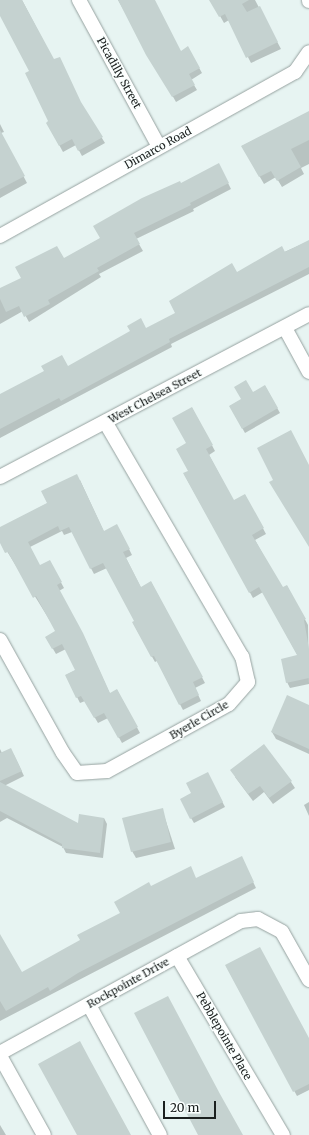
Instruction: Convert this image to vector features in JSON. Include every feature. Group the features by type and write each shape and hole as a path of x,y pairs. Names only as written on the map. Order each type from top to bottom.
{"street":[{"name":"Picadilly Street","path":"79,0 159,147"},
{"name":"Dimarco Road","path":"0,236 295,72 309,52"},
{"name":"West Chelsea Street","path":"0,477 309,314"},
{"path":"285,328 309,372"},
{"name":"Byerle Circle","path":"0,640 63,753 77,773 107,771 230,704 248,682 242,657 105,422"},
{"name":"Rockpointe Drive","path":"0,1055 241,921 258,918 282,932 309,980"},
{"name":"Pebblepointe Place","path":"177,956 283,1135"},
{"path":"89,1005 160,1135"},
{"path":"0,1055 44,1135"}],"building":[{"path":"0,0 22,0 54,59 60,57 81,102 103,137 78,151 72,139 59,146 46,123 48,121 25,73 29,71 0,16"},
{"path":"118,0 155,0 181,51 188,46 200,68 189,74 195,85 172,97 146,55"},
{"path":"209,0 249,0 242,4 247,12 260,6 278,42 246,58 225,14 219,17"},
{"path":"309,111 309,140 291,149 301,167 277,181 271,171 259,177 241,146"},
{"path":"0,130 25,176 0,189"},
{"path":"219,163 229,183 190,203 191,205 134,233 140,244 97,268 99,271 48,300 50,304 24,317 19,306 6,312 0,299 0,288 21,278 15,267 57,246 64,258 100,238 93,226 142,198 180,181 181,183"},
{"path":"309,240 309,267 169,339 170,342 61,401 59,398 0,429 0,394 44,371 41,366 62,355 68,366 130,331 127,326 141,318 146,328 175,313 169,301 232,263 237,272 282,246 285,252"},
{"path":"246,380 253,392 265,385 278,408 242,429 229,406 241,399 234,387"},
{"path":"192,407 213,445 206,449 234,500 245,494 264,528 252,535 283,587 287,585 306,619 304,620 309,649 309,678 286,683 281,659 297,655 259,587 249,593 183,473 188,471 176,449 186,443 172,418"},
{"path":"291,430 309,465 309,547 269,482 273,480 257,448"},
{"path":"77,474 104,531 117,524 130,549 123,552 141,587 151,581 203,677 193,682 199,695 179,705 154,656 151,657 132,622 134,621 103,563 90,569 69,527 60,531 58,526 28,542 40,565 50,560 62,582 57,585 83,633 110,693 117,689 138,727 118,738 104,713 94,718 81,696 76,698 65,675 75,670 62,644 52,649 45,637 55,631 36,596 33,598 8,552 5,553 0,543 0,527 47,503 41,491"},
{"path":"287,695 309,705 309,749 271,732"},
{"path":"264,744 292,781 269,798 260,786 248,794 230,770"},
{"path":"11,748 22,771 0,781 0,753"},
{"path":"208,772 223,802 190,819 180,799 191,793 186,783"},
{"path":"0,782 78,823 79,814 104,818 100,853 62,848 62,844 0,811"},
{"path":"163,808 171,842 131,852 122,818"},
{"path":"242,856 254,882 78,973 50,991 48,987 6,1011 0,1001 0,934 22,972 80,940 77,935 120,913 114,902 149,882 151,886 191,866 196,878"},
{"path":"260,947 309,1038 309,1084 293,1092 225,965"},
{"path":"168,996 243,1135 198,1135 134,1013"},
{"path":"80,1041 131,1135 77,1135 38,1064"}]}
